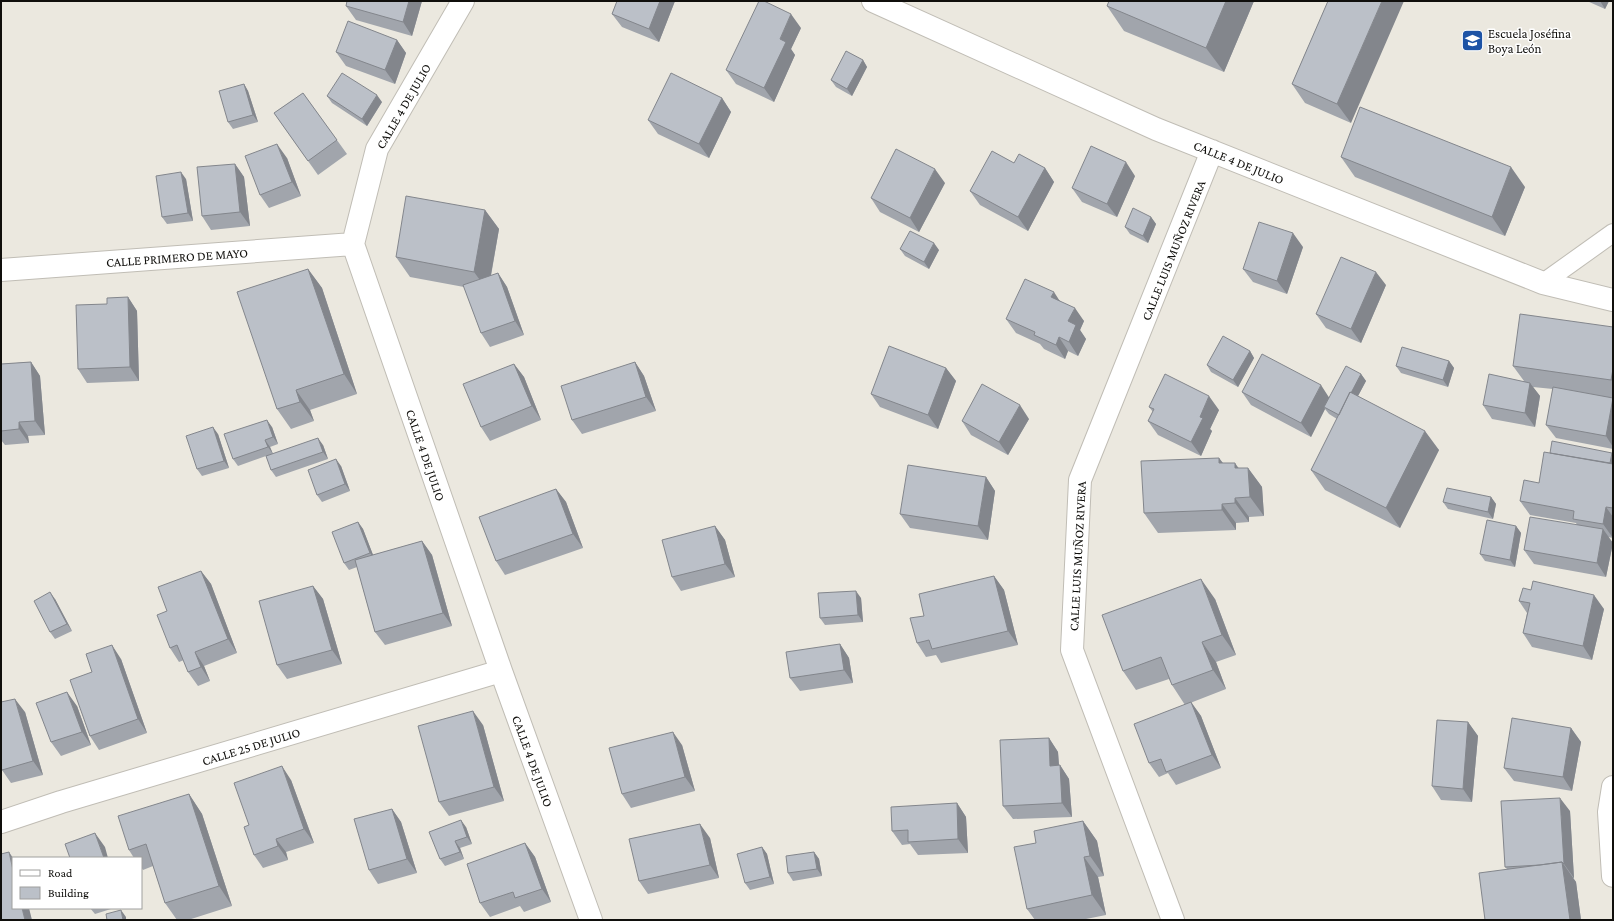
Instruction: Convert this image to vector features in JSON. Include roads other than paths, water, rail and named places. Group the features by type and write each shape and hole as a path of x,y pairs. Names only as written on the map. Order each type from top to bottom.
{"street":[{"name":"CALLE 4 DE JULIO","path":"463,1 377,149 353,244 501,671 591,920"},
{"name":"CALLE 4 DE JULIO","path":"873,1 1148,126 1212,152 1543,283 1613,300"},
{"name":"CALLE LUIS MUÑOZ RIVERA","path":"1173,920 1072,650 1080,480 1212,152"},
{"name":"CALLE PRIMERO DE MAYO","path":"1,270 353,244"},
{"name":"CALLE 25 DE JULIO","path":"1,822 68,800 501,671"},
{"path":"1613,787 1609,812 1613,876"}],"lane":[{"path":"1543,283 1613,233"}],"place":[{"name":"Escuela Joséfina Boya León","path":"1472,40"}]}
